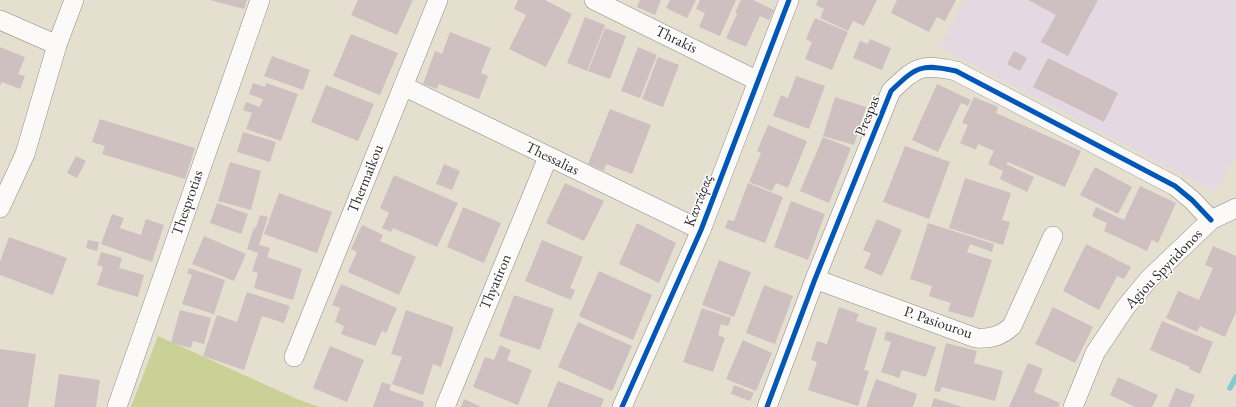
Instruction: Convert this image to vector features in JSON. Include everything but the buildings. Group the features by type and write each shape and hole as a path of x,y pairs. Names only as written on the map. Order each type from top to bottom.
{"street":[{"path":"0,208 25,154 57,45 74,0"},
{"name":"Thesprotias","path":"117,407 260,0"},
{"name":"Thermaikou","path":"294,357 438,0"},
{"name":"Thrakis","path":"594,0 758,81"},
{"name":"Καντάρας","path":"622,407 701,230 789,0"},
{"path":"0,20 57,45"},
{"name":"Prespas","path":"767,407 815,279 891,91 907,76 927,66 956,71 1175,186 1192,200 1211,220"},
{"name":"Thessalias","path":"403,86 701,230"},
{"name":"Thyatiron","path":"444,407 548,157"},
{"name":"Agiou Spyridonos","path":"1073,407 1095,353 1125,308 1148,280 1211,220 1236,208"},
{"name":"P. Pasiourou","path":"815,279 976,338 996,337 1004,333 1012,326 1053,236"}],"shaded area":[{"path":"965,0 1236,0 1236,155 1214,191 940,47"}],"green space":[{"path":"158,336 297,399 319,407 131,407"}],"waterway":[{"path":"1230,388 1236,377"}],"cycle path":[{"path":"622,407 701,230 789,0"},
{"path":"767,407 815,279 891,91 913,72 920,69 935,67 956,71 1175,186 1192,200 1211,220"}]}
